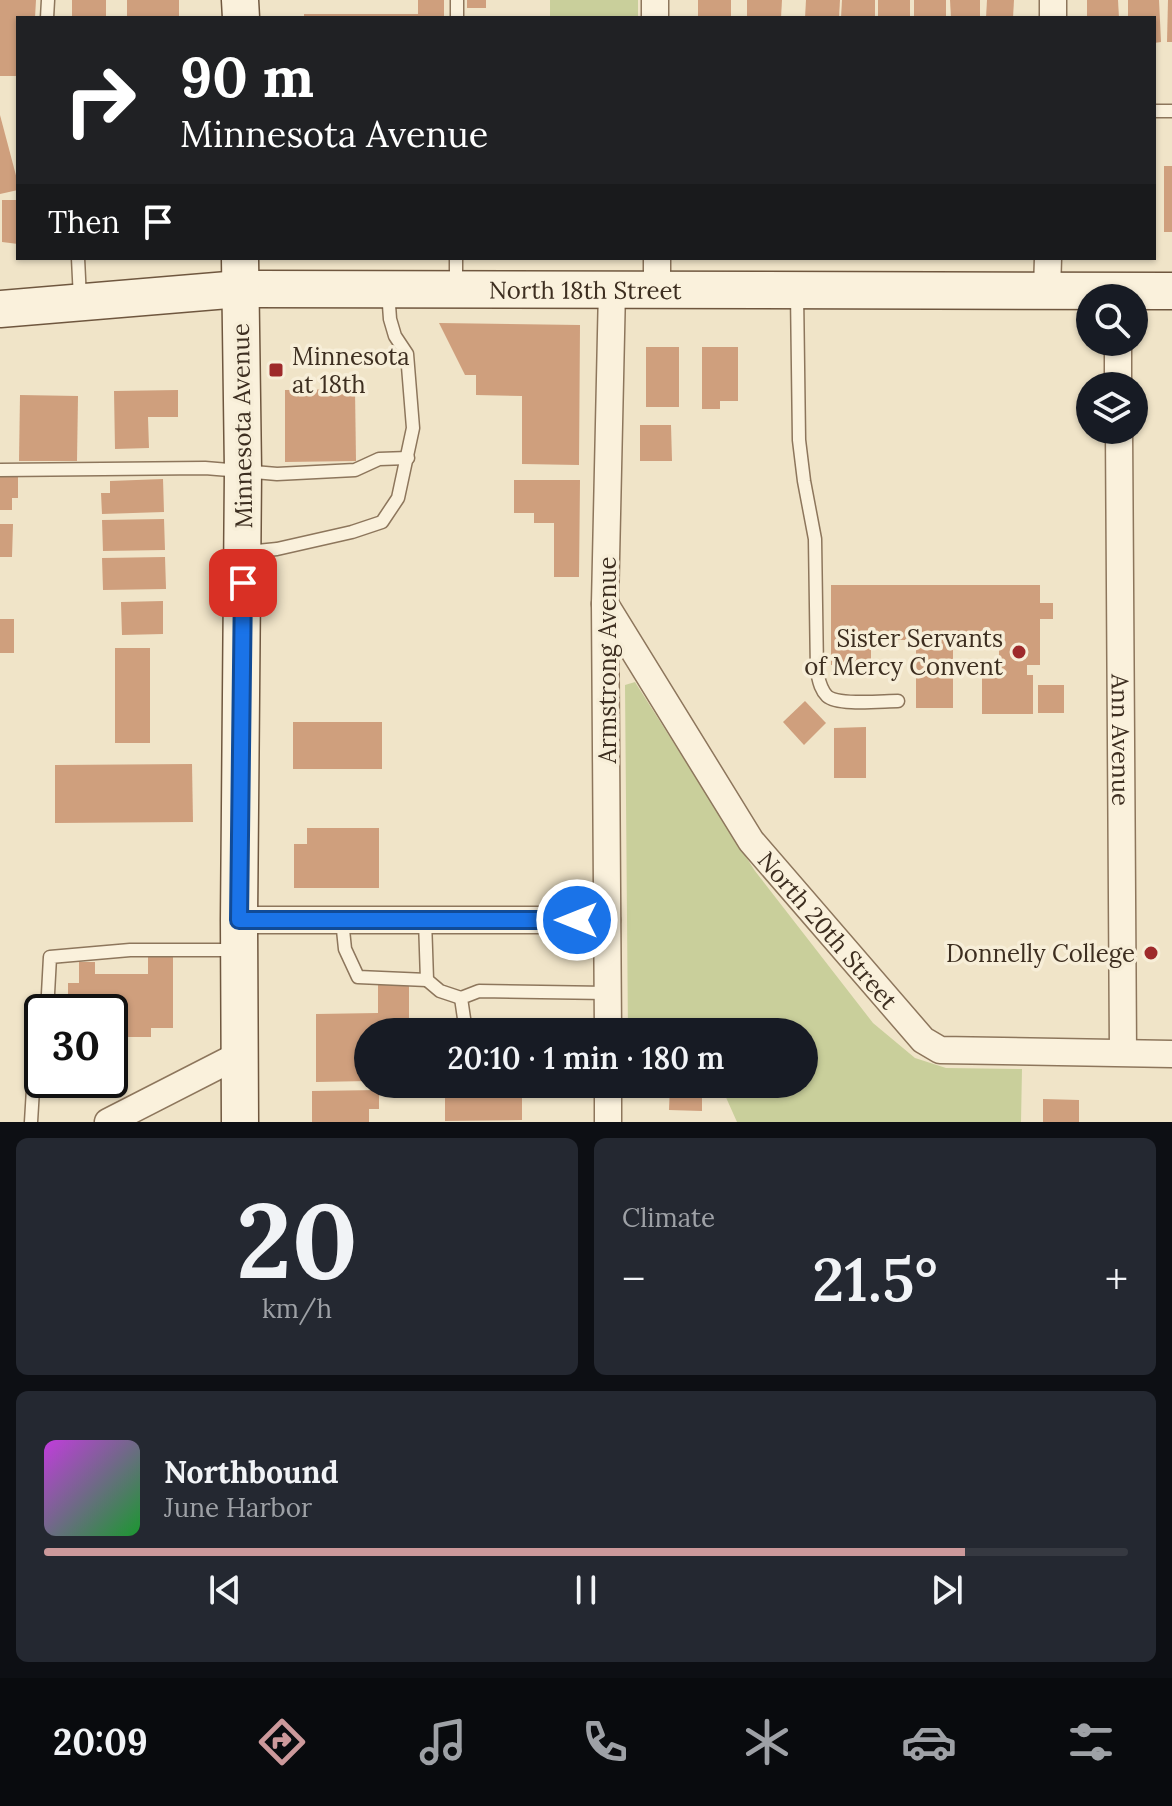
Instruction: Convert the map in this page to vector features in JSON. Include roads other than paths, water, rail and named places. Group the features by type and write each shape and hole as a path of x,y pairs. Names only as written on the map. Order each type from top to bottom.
{"main road":[{"name":"North 18th Street","path":"0,309 80,302 240,274 388,288 456,273 612,289 657,273 797,290 1047,274 1081,284"},
{"name":"Minnesota Avenue","path":"240,274 243,471 240,1122"},
{"name":"North 18th Street","path":"1148,293 1172,291"}],"street":[{"name":"Armstrong Avenue","path":"608,1018 605,604 612,289"},
{"name":"Ann Avenue","path":"1119,444 1123,1052"},
{"name":"North 20th Street","path":"605,604 751,841 923,1040 940,1050 1123,1052 1165,1060"},
{"path":"239,935 342,920 607,920"},
{"path":"108,1122 239,1055"},
{"path":"608,1098 608,1122"}],"lane":[{"path":"78,260 80,302"},
{"path":"243,552 277,549 382,522 398,498 413,428 407,354 392,327 388,288"},
{"path":"797,290 799,440 815,539 817,672 826,695 836,701 898,701"},
{"path":"0,470 205,468 277,474 355,470 379,459 408,458"},
{"path":"342,920 345,949 358,977 427,980 440,991 461,998 479,991 607,993"},
{"path":"425,920 427,980"},
{"path":"48,994 50,957 239,935"},
{"path":"461,998 464,1018"},
{"path":"31,1122 32,1098"}],"place":[{"name":"Minnesota at 18th","path":"276,370"},
{"name":"Sister Servants of Mercy Convent","path":"1019,652"},
{"name":"Donnelly College","path":"1151,953"}]}
